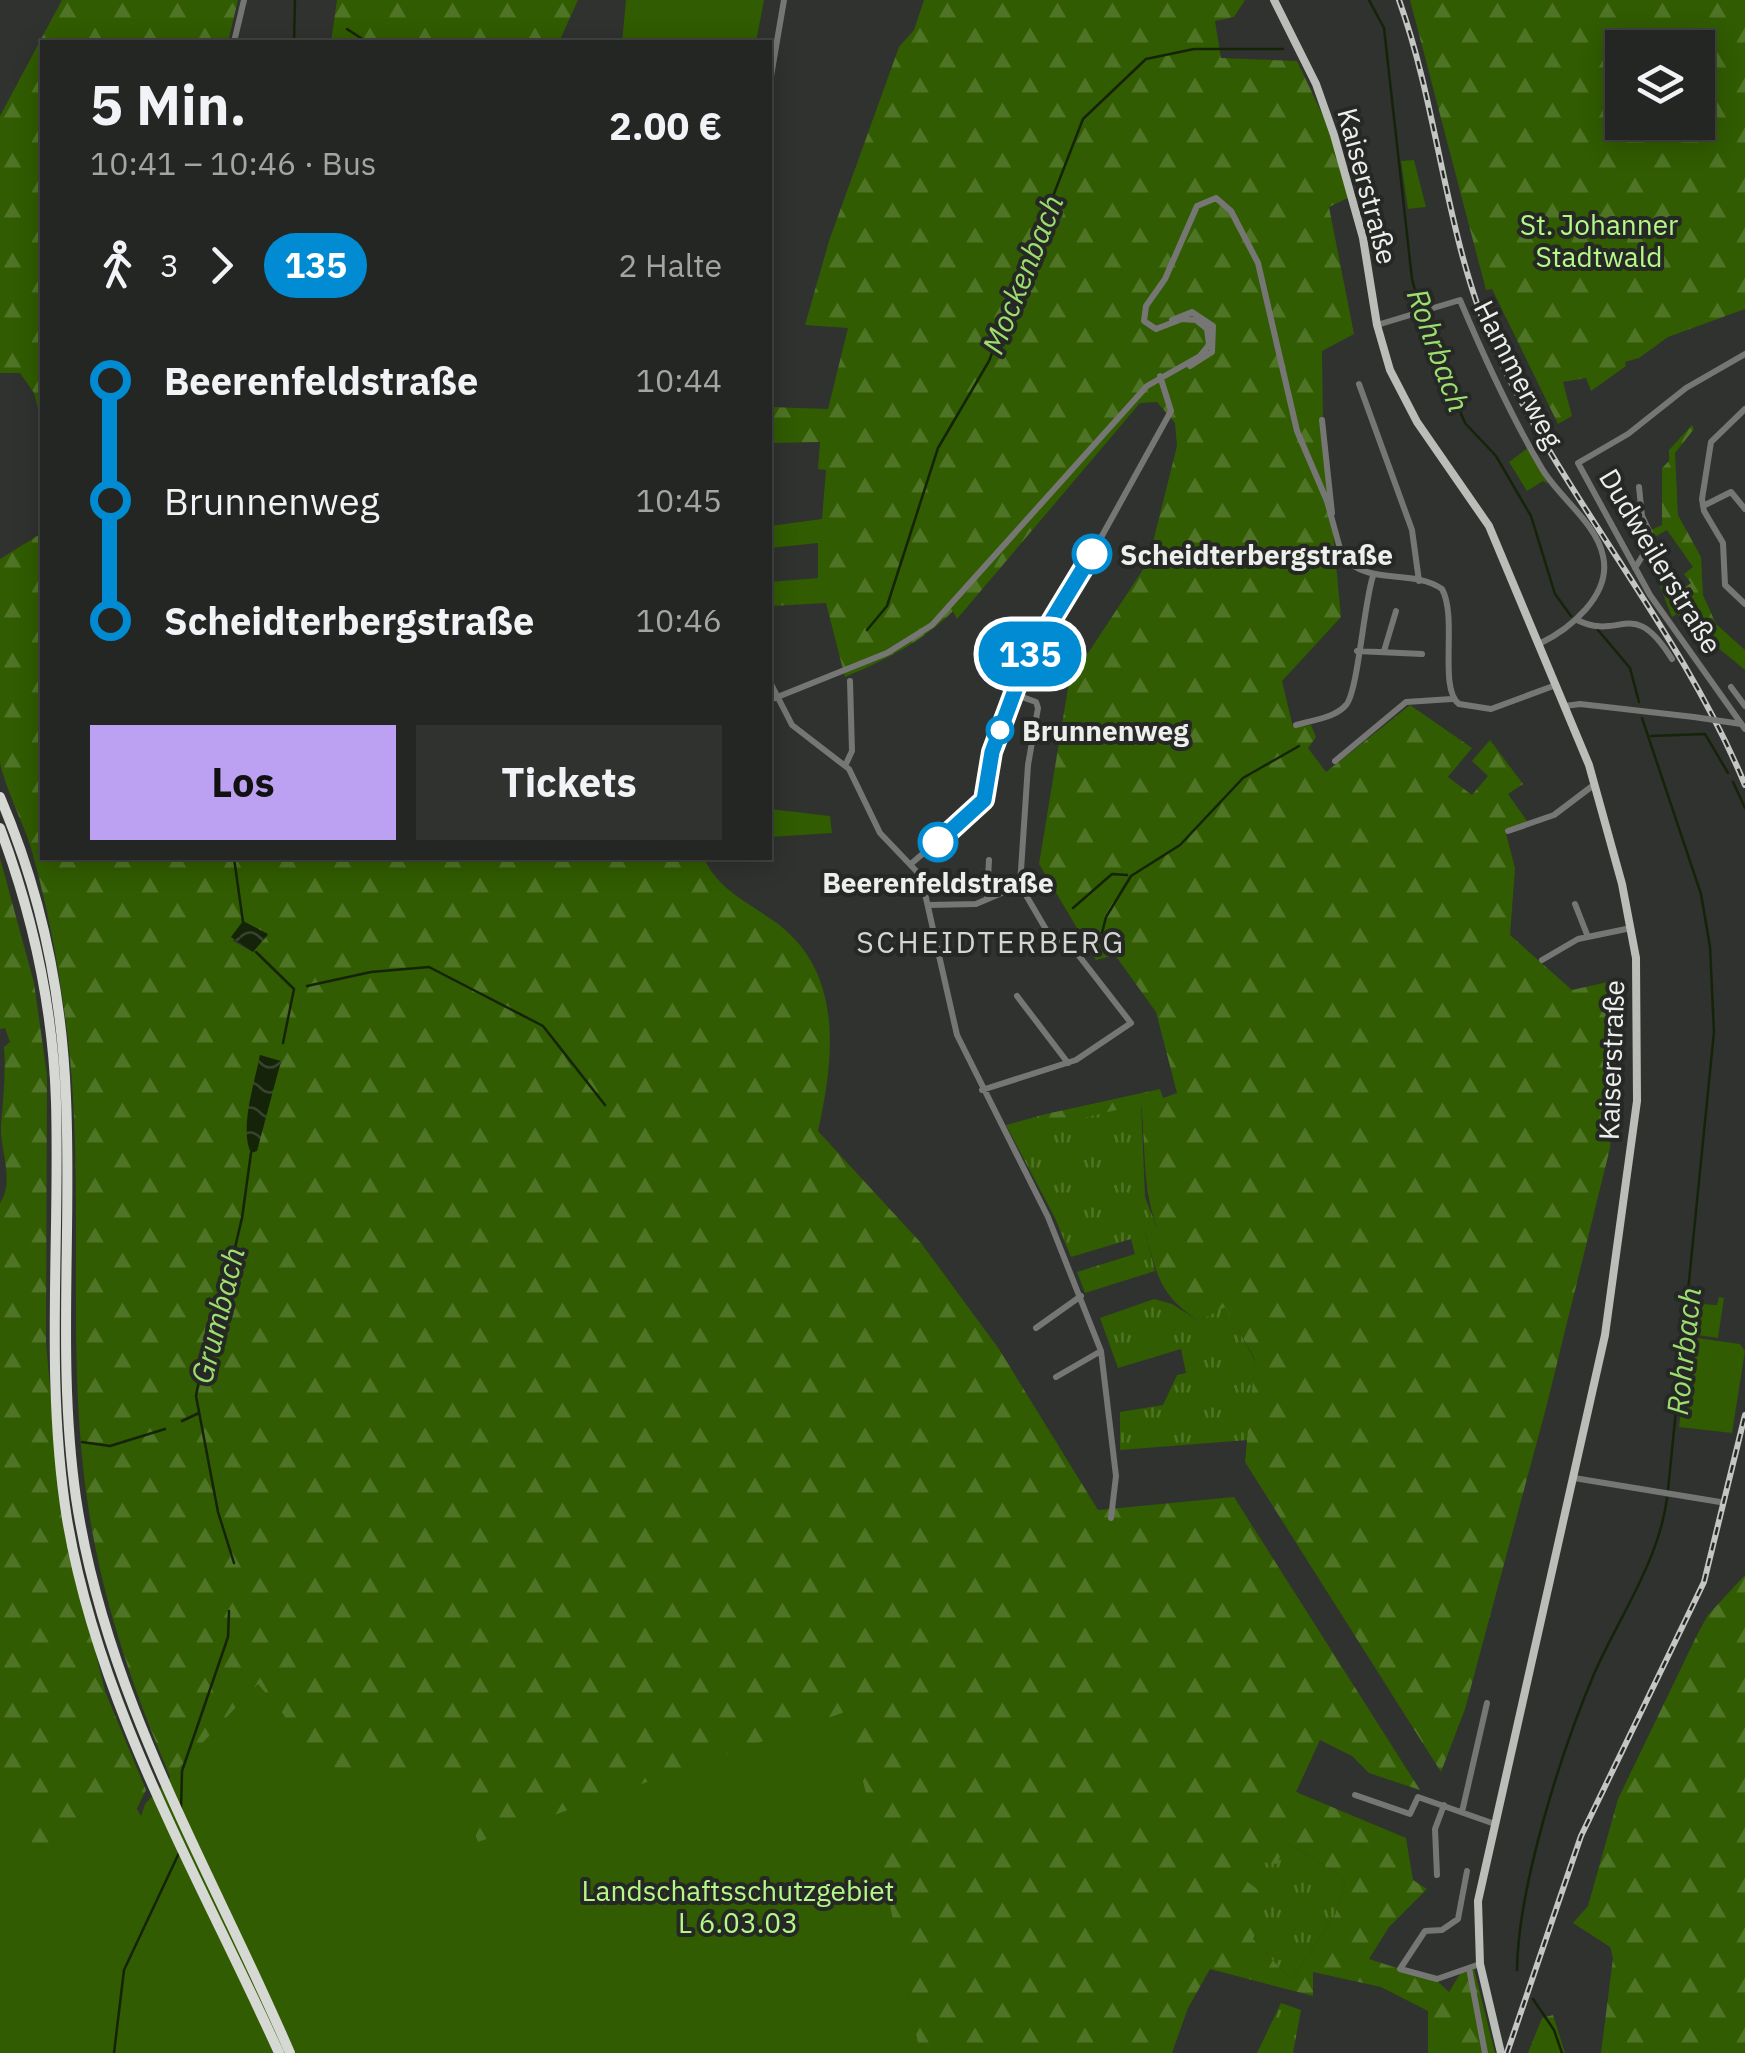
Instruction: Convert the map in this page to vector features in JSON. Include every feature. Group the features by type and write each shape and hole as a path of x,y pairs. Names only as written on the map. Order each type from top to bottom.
{"highway":[{"path":"0,796 41,917 59,1011 66,1099 65,1346 70,1446 88,1564 117,1686"},
{"path":"0,828 30,920 48,1012 56,1100 56,1428 77,1567 117,1686 279,2053"},
{"path":"227,1928 290,2053"}],"main road":[{"name":"Kaiserstraße","path":"1274,0 1316,84 1334,134 1363,238 1377,325 1398,388 1489,526 1595,784 1632,927 1638,980 1637,1100 1606,1335 1492,1824 1477,1909 1480,1964 1501,2053"}],"street":[{"path":"234,40 244,0"},
{"path":"772,70 784,0"},
{"path":"1111,1518 1116,1476 1101,1351 1048,1217 957,1035 944,990 929,905 912,863 883,837 846,766 797,731 777,696 887,654 932,625 1135,398 1160,376 1205,353 1210,339 1204,325 1191,318 1156,329 1143,318 1197,206 1216,198 1231,211 1258,263 1296,431 1328,501 1342,556 1373,576 1419,581 1442,589 1449,606 1452,698"},
{"name":"Hammerweg","path":"1377,325 1460,300 1540,466 1602,552 1603,570 1577,620"},
{"name":"Dudweilerstraße","path":"1744,726 1723,703 1634,569 1578,463 1634,430 1686,388 1745,354"},
{"path":"912,863 984,800 992,752 1024,666 1168,419 1170,404 1160,376"},
{"path":"1359,384 1412,530 1419,581"},
{"path":"1743,410 1710,442 1703,506 1722,543 1725,586 1745,604"},
{"path":"1322,420 1334,504 1331,522"},
{"path":"1634,569 1653,539 1642,516 1639,486"},
{"path":"1703,506 1734,493 1745,509"},
{"path":"1296,725 1331,716 1347,705 1373,576"},
{"path":"1384,652 1396,611"},
{"path":"1540,644 1577,620 1642,624 1658,636 1672,660"},
{"path":"987,634 1024,666"},
{"path":"1357,651 1422,654"},
{"path":"846,766 852,751 850,681"},
{"path":"1335,761 1406,702 1452,698 1471,709 1490,709 1556,685"},
{"path":"1731,687 1745,706"},
{"path":"982,1090 1068,1064 1130,1022 1076,952 1052,938 1020,885 1028,765 1038,708 1036,702 1014,694"},
{"path":"1565,706 1580,704 1744,726"},
{"path":"1508,832 1554,815 1595,784"},
{"path":"987,899 989,860"},
{"path":"929,905 964,906 1020,885"},
{"path":"1575,904 1588,937"},
{"path":"1542,960 1588,937 1632,927"},
{"path":"1016,996 1068,1064"},
{"path":"1036,1328 1081,1296"},
{"path":"1056,1377 1101,1351"},
{"path":"1574,1478 1720,1502"},
{"path":"1462,1812 1487,1703"},
{"path":"1355,1795 1410,1814 1418,1797 1492,1824"},
{"path":"1437,1875 1435,1829 1444,1806"},
{"path":"1467,1870 1458,1919 1442,1930 1425,1931 1400,1969 1437,1978 1480,1964"},
{"path":"1469,1968 1484,2053"}],"green space":[{"path":"62,0 238,0 228,40 41,40"},
{"path":"337,0 578,0 560,40 331,40"},
{"path":"626,0 764,0 756,40 622,40"},
{"path":"924,0 1245,0 1234,17 1215,21 1221,58 1297,61 1325,120 1350,197 1329,207 1354,334 1322,351 1323,427 1341,617 1282,681 1293,727 1311,725 1316,737 1308,748 1326,772 1410,705 1472,748 1448,777 1472,795 1488,776 1472,761 1490,740 1523,784 1508,794 1527,821 1505,830 1515,868 1510,935 1572,990 1612,981 1616,1067 1610,1148 1546,1408 1465,1709 1441,1772 1245,1462 1255,1359 1225,1307 1199,1321 1176,1302 1162,1283 1145,1230 1157,1227 1147,1182 1141,1104 1050,1126 1046,1114 1160,1089 1163,1098 1177,1093 1156,1012 1115,955 1096,960 1039,864 1069,682 1148,562 1177,446 1175,423 1157,402 1140,403 957,619 953,611 916,641 860,671 845,677 826,603 772,606 772,598 818,592 818,528 772,532 772,526 822,519 826,470 818,469 820,442 772,443 772,407 828,409 848,328 805,325 829,241 899,47 914,30"},
{"name":"St. Johanner Stadtwald","path":"1410,0 1745,0 1745,309 1668,337 1639,358 1625,362 1626,366 1591,391 1586,378 1563,382 1572,416 1558,424 1492,289 1486,290"},
{"path":"40,41 40,416 34,393 20,373 0,373 0,116"},
{"path":"1414,160 1426,207 1408,209 1401,161"},
{"path":"1692,425 1694,429 1675,453 1678,515 1701,557 1703,595 1716,624 1745,650 1745,670 1677,614 1672,617 1660,586 1665,582 1675,595 1691,583 1684,574 1693,567 1667,530 1655,537 1651,530 1662,525 1662,468 1669,461 1669,450"},
{"path":"1529,447 1548,484 1543,481 1527,491 1509,462"},
{"path":"818,527 818,543 772,548 772,532"},
{"path":"40,534 40,860 705,860 724,885 795,939 812,962 828,1015 830,1043 818,1131 921,1243 999,1349 1098,1510 1234,1497 1420,1790 1369,1773 1352,1756 1320,1740 1296,1792 1406,1838 1413,1880 1427,1889 1389,1927 1369,1959 1437,1981 1449,1992 1460,1974 1474,1969 1495,2053 1428,2053 1428,2011 1381,1987 1313,1972 1313,1996 1210,1969 1188,2008 1172,2053 298,2053 176,1789 123,1653 103,1583 89,1512 78,1394 75,1157 68,1039 43,895 0,761 0,559","holes":["243,921 268,935 253,952 233,941","260,1055 281,1062 268,1103 249,1118","1286,1842 1346,1879 1335,1915 1291,1980 1253,1939 1265,1907 1263,1893 1246,1881 1253,1861 1277,1864"]},
{"path":"818,578 818,593 772,598 772,582"},
{"path":"772,809 830,816 832,833 772,837"},
{"path":"0,858 34,983 47,1075 46,1343 62,1517 105,1691 146,1790 35,2017 53,2053 0,2053 0,1203 7,1175 1,1136 4,1047 10,1042 5,1028 0,1029"},
{"path":"1141,1103 1145,1197 1157,1228 1145,1231 1155,1271 1085,1293 1077,1272 1135,1254 1131,1239 1071,1257 1006,1125 1046,1114 1051,1125"},
{"path":"1719,1297 1724,1298 1718,1338 1697,1335 1701,1304 1717,1305"},
{"path":"1154,1299 1172,1304 1199,1321 1225,1306 1255,1360 1248,1440 1120,1450 1120,1412 1163,1405 1177,1375 1186,1373 1181,1349 1118,1368 1100,1318"},
{"path":"1697,1338 1740,1344 1745,1351 1732,1433 1679,1427 1686,1358 1694,1358"},
{"path":"1745,1575 1745,2053 1601,2053 1613,1958 1610,1947 1573,1923 1588,1906 1618,1799 1698,1633 1708,1615"},
{"name":"Landschaftsschutzgebiet L 6.03.03","path":"258,1684 284,1715 303,1767 451,1770 478,1842 845,1712 871,1812 920,2053 0,2053 0,1790 30,1808 32,1866 98,1806 119,1778 141,1816 145,1804"},
{"path":"1286,1842 1346,1879 1335,1915 1291,1980 1253,1939 1245,1882 1253,1861"},
{"path":"1281,2003 1301,2010 1293,2053 1257,2053"},
{"path":"1553,2015 1565,2053 1528,2053 1542,2018"}],"water":[{"path":"243,921 268,934 253,952 231,937"},
{"path":"260,1055 281,1061 257,1151 251,1153 247,1118"}],"waterway":[{"name":"Grumbach","path":"294,40 295,0"},
{"name":"Rohrbach","path":"1369,0 1384,28 1412,279 1427,334 1465,423 1496,456 1531,516 1555,594 1571,616"},
{"path":"347,29 364,40"},
{"name":"Mockenbach","path":"867,630 887,606 938,448 989,361 1083,119 1146,59 1194,49 1283,49"},
{"name":"Rohrbach","path":"1598,630 1630,668 1639,702"},
{"name":"Rohrbach","path":"1642,718 1701,894 1710,947 1714,1032 1668,1490"},
{"path":"1651,736 1705,734 1728,773"},
{"path":"1102,933 1106,917 1131,876 1180,845 1243,778 1299,746"},
{"path":"1733,782 1745,808"},
{"name":"Grumbach","path":"234,860 243,922"},
{"path":"1073,908 1112,874 1127,875"},
{"name":"Grumbach","path":"256,952 294,989 283,1043"},
{"path":"307,986 371,972 429,967 543,1026 605,1105"},
{"name":"Grumbach","path":"234,1563 218,1512 196,1396 211,1317 219,1304 219,1287 229,1273 242,1218 251,1153"},
{"path":"182,1421 199,1413"},
{"path":"82,1442 110,1446 165,1429"},
{"name":"Rohrbach","path":"1517,1970 1525,1900 1555,1780 1594,1674 1656,1544 1667,1498"},
{"name":"Grumbach","path":"181,1810 182,1771 228,1637 229,1611"},
{"name":"Grumbach","path":"114,2053 124,1970 179,1853"},
{"name":"Rohrbach","path":"1533,1999 1554,2030 1562,2053"}],"railway":[{"path":"1399,0 1425,89 1466,270 1499,358 1527,413 1690,675 1745,785"},
{"path":"1507,2053 1581,1836 1704,1582 1745,1415"}],"bus line":[{"name":"135","path":"938,842 984,800 992,752 1024,666 1092,554"}],"place":[{"name":"Scheidterbergstraße","path":"1092,554"},
{"name":"Brunnenweg","path":"1000,730"},
{"name":"Beerenfeldstraße","path":"938,842"}],"district":[{"name":"SCHEIDTERBERG","path":"991,941"}]}
